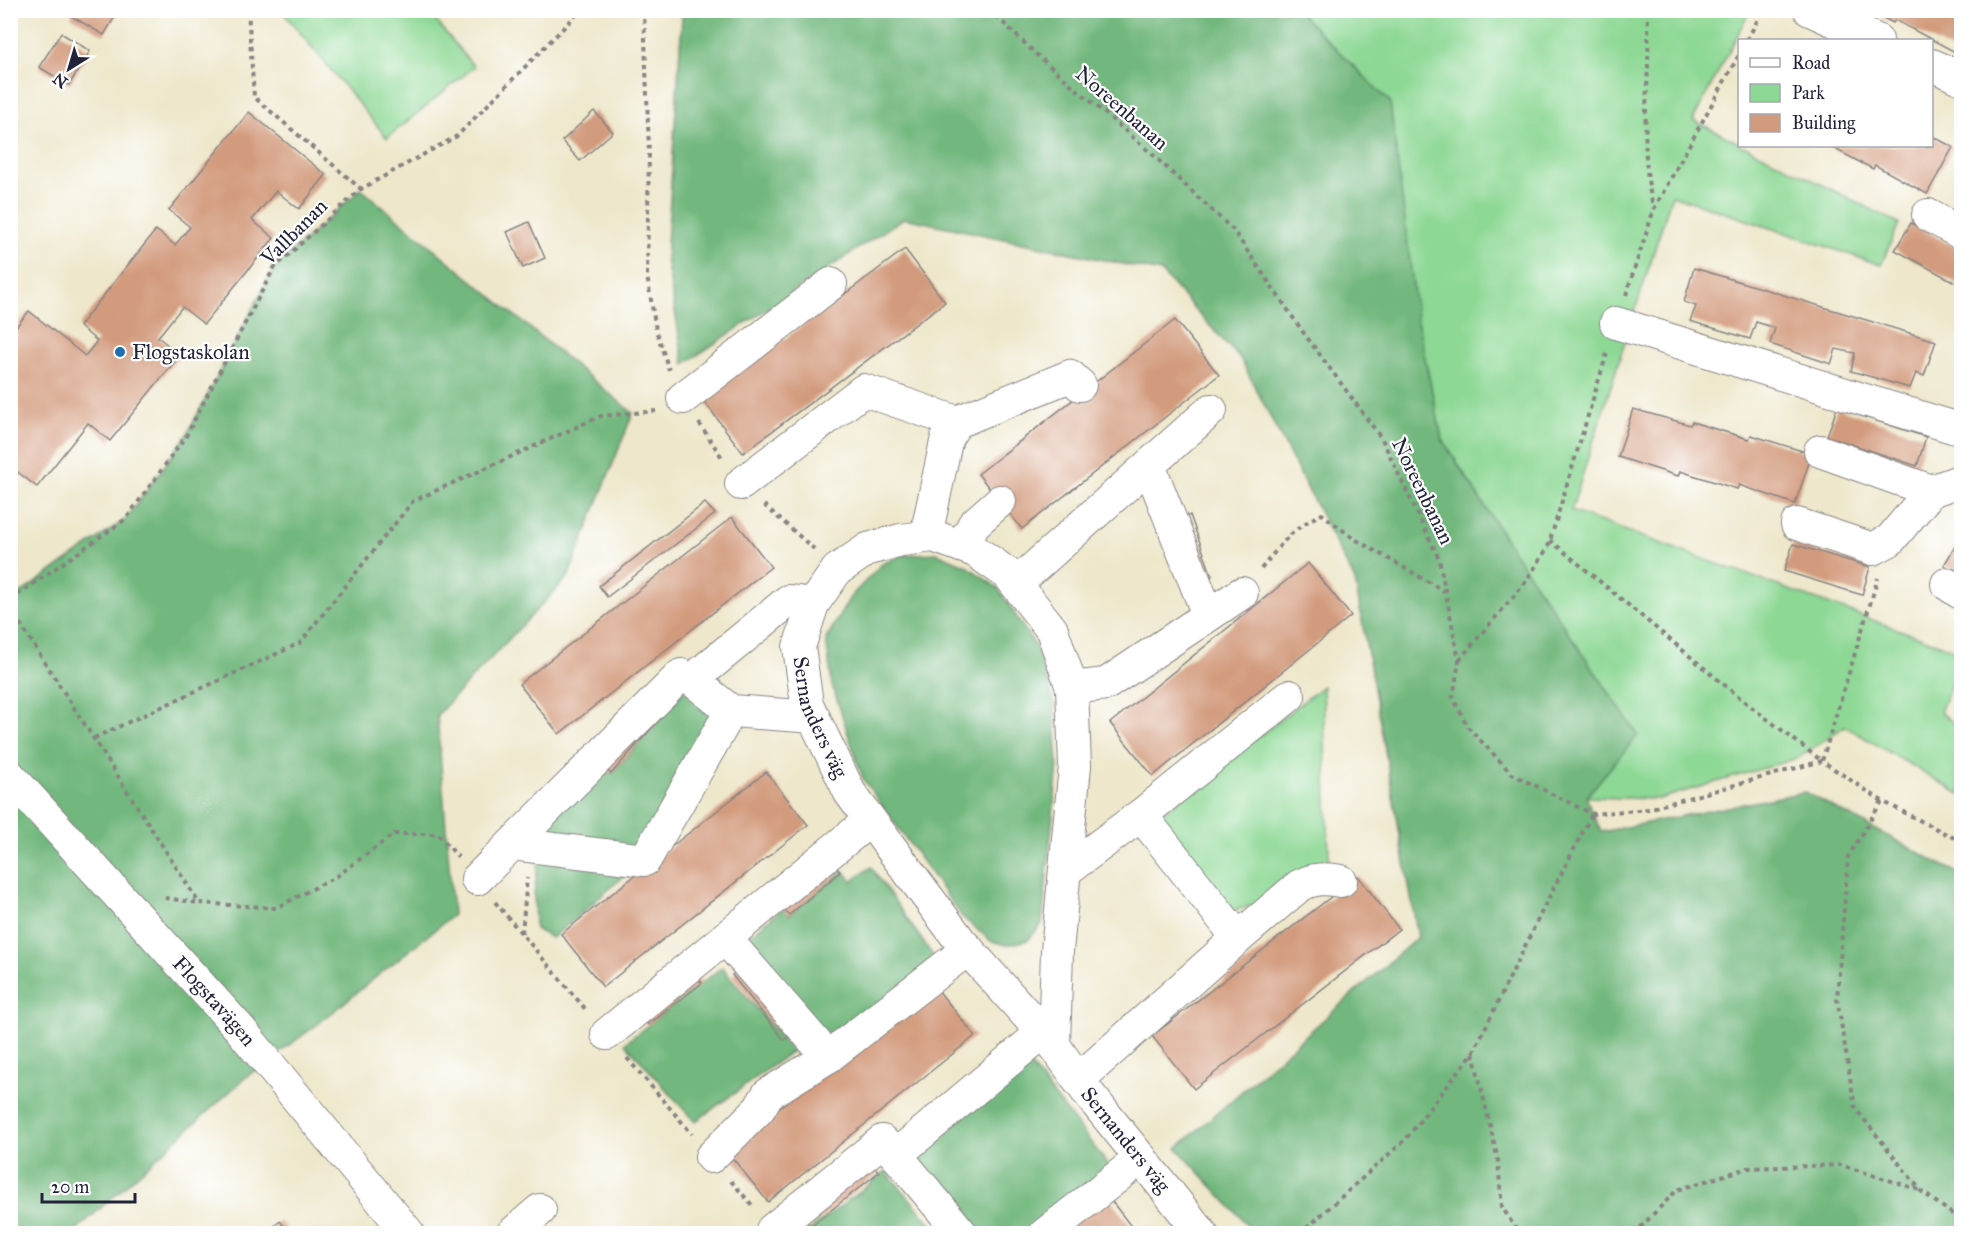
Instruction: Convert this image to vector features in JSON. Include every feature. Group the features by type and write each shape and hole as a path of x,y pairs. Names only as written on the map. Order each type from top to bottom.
{"street":[{"path":"1810,10 1875,39"},
{"path":"1933,65 1962,79"},
{"path":"1928,215 1962,234"},
{"path":"686,403 831,284"},
{"path":"1616,324 1962,430"},
{"path":"926,537 947,437 957,422 1070,376 1080,385"},
{"path":"741,484 864,390 957,422"},
{"path":"1016,584 1210,410"},
{"path":"1820,451 1931,491"},
{"path":"1149,465 1208,615"},
{"path":"1797,524 1873,549 1890,540 1931,491 1962,480"},
{"path":"962,546 974,524 1000,501"},
{"name":"Sernanders väg","path":"1048,1039 1075,766 1072,687 1052,630 1008,574 975,551 933,536 901,540 868,549 837,570 813,604 799,647 807,704 850,793 968,949 1048,1039 1078,1080 1202,1233"},
{"path":"1072,687 1106,684 1242,593"},
{"path":"692,680 788,602 813,604"},
{"path":"477,879 521,845 681,675 692,680 731,711 814,717"},
{"path":"1065,871 1141,815 1289,696"},
{"path":"521,845 645,860 731,711"},
{"name":"Flogstavägen","path":"10,776 240,1029 409,1233"},
{"path":"1141,815 1238,938"},
{"path":"607,1034 870,820"},
{"path":"1078,1080 1299,886 1308,881 1325,878 1341,881"},
{"path":"725,938 828,1057"},
{"path":"711,1157 759,1109 768,1094 828,1057 968,949"},
{"path":"896,1155 1048,1039"},
{"path":"772,1230 882,1142 896,1155 962,1233"},
{"path":"1044,1233 1141,1158"},
{"path":"512,1233 540,1210"}],"path":[{"path":"248,10 254,97 361,189"},
{"name":"Vallbanan","path":"10,600 126,519 186,436 274,268 361,189 457,136 581,10"},
{"path":"645,10 649,153 647,276 656,330 673,381 735,479 837,570"},
{"name":"Noreenbanan","path":"990,10 1038,56 1150,152 1233,230 1303,332 1382,438 1439,559 1459,660 1453,698 1468,727 1512,774 1592,814"},
{"path":"1647,10 1646,138 1654,209"},
{"path":"1748,39 1763,10"},
{"path":"1459,660 1525,583 1548,548 1616,324 1654,209 1738,57"},
{"path":"94,738 300,643 413,501 601,416 686,403"},
{"path":"1242,593 1287,536 1302,523 1322,514 1353,538 1444,591"},
{"path":"1550,540 1745,702 1822,761 1882,801 1962,842"},
{"path":"1822,761 1890,540"},
{"path":"10,608 200,903"},
{"path":"1300,1233 1405,1140 1473,1053 1592,814 1648,809 1822,761"},
{"path":"1882,801 1848,857 1837,998 1855,1108 1921,1191 1962,1221"},
{"path":"161,898 276,908 337,876 394,834 438,834 772,1230"},
{"path":"521,845 522,934"},
{"path":"1473,1053 1498,1160 1502,1207 1519,1233"},
{"path":"1634,1233 1677,1190 1748,1168 1841,1165 1921,1191"}],"green space":[{"path":"282,11 428,11 474,67 387,138"},
{"path":"680,11 1301,11 1303,16 1390,102 1418,325 1442,439 1513,551 1638,735 1586,797 1601,832 1805,792 1961,875 1961,1233 1255,1233 1177,1148 1418,937 1355,581 1241,360 1161,272 904,218 684,364 666,259 682,18"},
{"path":"1301,11 1750,11 1693,120 1738,142 1738,147 1747,147 1899,223 1881,265 1672,195 1571,511 1961,652 1961,659 1940,712 1961,729 1961,795 1845,726 1798,758 1659,799 1586,797 1513,551 1442,439 1418,325"},
{"path":"361,189 633,413 568,577 437,715 453,915 318,1024 245,1078 73,1233 11,1234 11,600 126,519 186,436 274,268"},
{"path":"937,553 967,566 998,588 1038,650 1054,702 1058,765 1042,924 1028,940 1007,945 991,941 962,917 863,779 832,685 826,639 851,596 882,564 902,555"},
{"path":"1323,686 1329,859 1281,895 1226,913 1157,817"},
{"path":"683,689 711,711 645,850 522,840 599,766 611,774 664,715"},
{"path":"539,854 635,867 552,938 535,929 534,896"},
{"path":"871,867 940,966 826,1045 741,942 783,908 789,915 844,871 852,881"},
{"path":"722,967 792,1051 695,1122 625,1043"},
{"path":"1027,1061 1118,1177 1045,1233 975,1233 910,1153"},
{"path":"886,1171 939,1233 806,1233"}],"building":[{"path":"74,10 119,10 104,35 71,16"},
{"path":"1869,10 1962,10 1962,49 1960,48 1957,53 1895,20 1893,23"},
{"path":"61,33 90,51 69,85 39,67"},
{"path":"594,111 613,132 580,161 562,141"},
{"path":"249,112 326,175 299,209 276,191 252,220 274,238 204,324 182,307 158,337 180,355 110,441 88,423 37,487 10,466 10,334 29,311 85,356 97,341 79,326 156,230 175,245 190,227 169,210"},
{"path":"1933,137 1953,147 1927,194 1875,165 1873,169 1831,147 1933,147"},
{"path":"529,222 545,258 523,268 507,232"},
{"path":"1911,223 1962,251 1962,286 1895,250"},
{"path":"905,249 945,302 743,453 703,400"},
{"path":"1694,268 1936,341 1924,376 1916,373 1910,388 1851,371 1855,353 1836,349 1831,364 1770,344 1775,328 1756,322 1750,339 1690,321 1696,306 1684,302"},
{"path":"1175,320 1219,375 1022,529 978,474"},
{"path":"1837,408 1926,437 1917,466 1827,436"},
{"path":"1633,409 1690,425 1692,422 1749,439 1751,435 1812,454 1795,504 1739,485 1737,489 1680,471 1678,476 1618,457"},
{"path":"705,503 715,514 607,597 599,586"},
{"path":"1190,515 1212,576 1201,580 1178,521"},
{"path":"732,517 771,567 559,734 519,684"},
{"path":"1959,540 1962,542 1962,576 1944,565"},
{"path":"1793,544 1870,567 1862,595 1784,571"},
{"path":"1308,563 1351,616 1153,776 1110,723"},
{"path":"656,706 664,714 611,774 602,765"},
{"path":"766,772 808,825 603,987 561,934"},
{"path":"833,863 840,872 789,915 780,905"},
{"path":"1358,876 1399,929 1194,1089 1152,1036"},
{"path":"741,967 792,1034 784,1040 732,975"},
{"path":"693,972 702,983 648,1025 640,1014"},
{"path":"933,984 975,1036 768,1202 726,1150"},
{"path":"870,1162 879,1172 811,1226 803,1216"},
{"path":"1106,1194 1137,1234 1056,1234"},
{"path":"280,1221 290,1234 265,1234"}],"place":[{"name":"Flogstaskolan","path":"120,352"}]}
